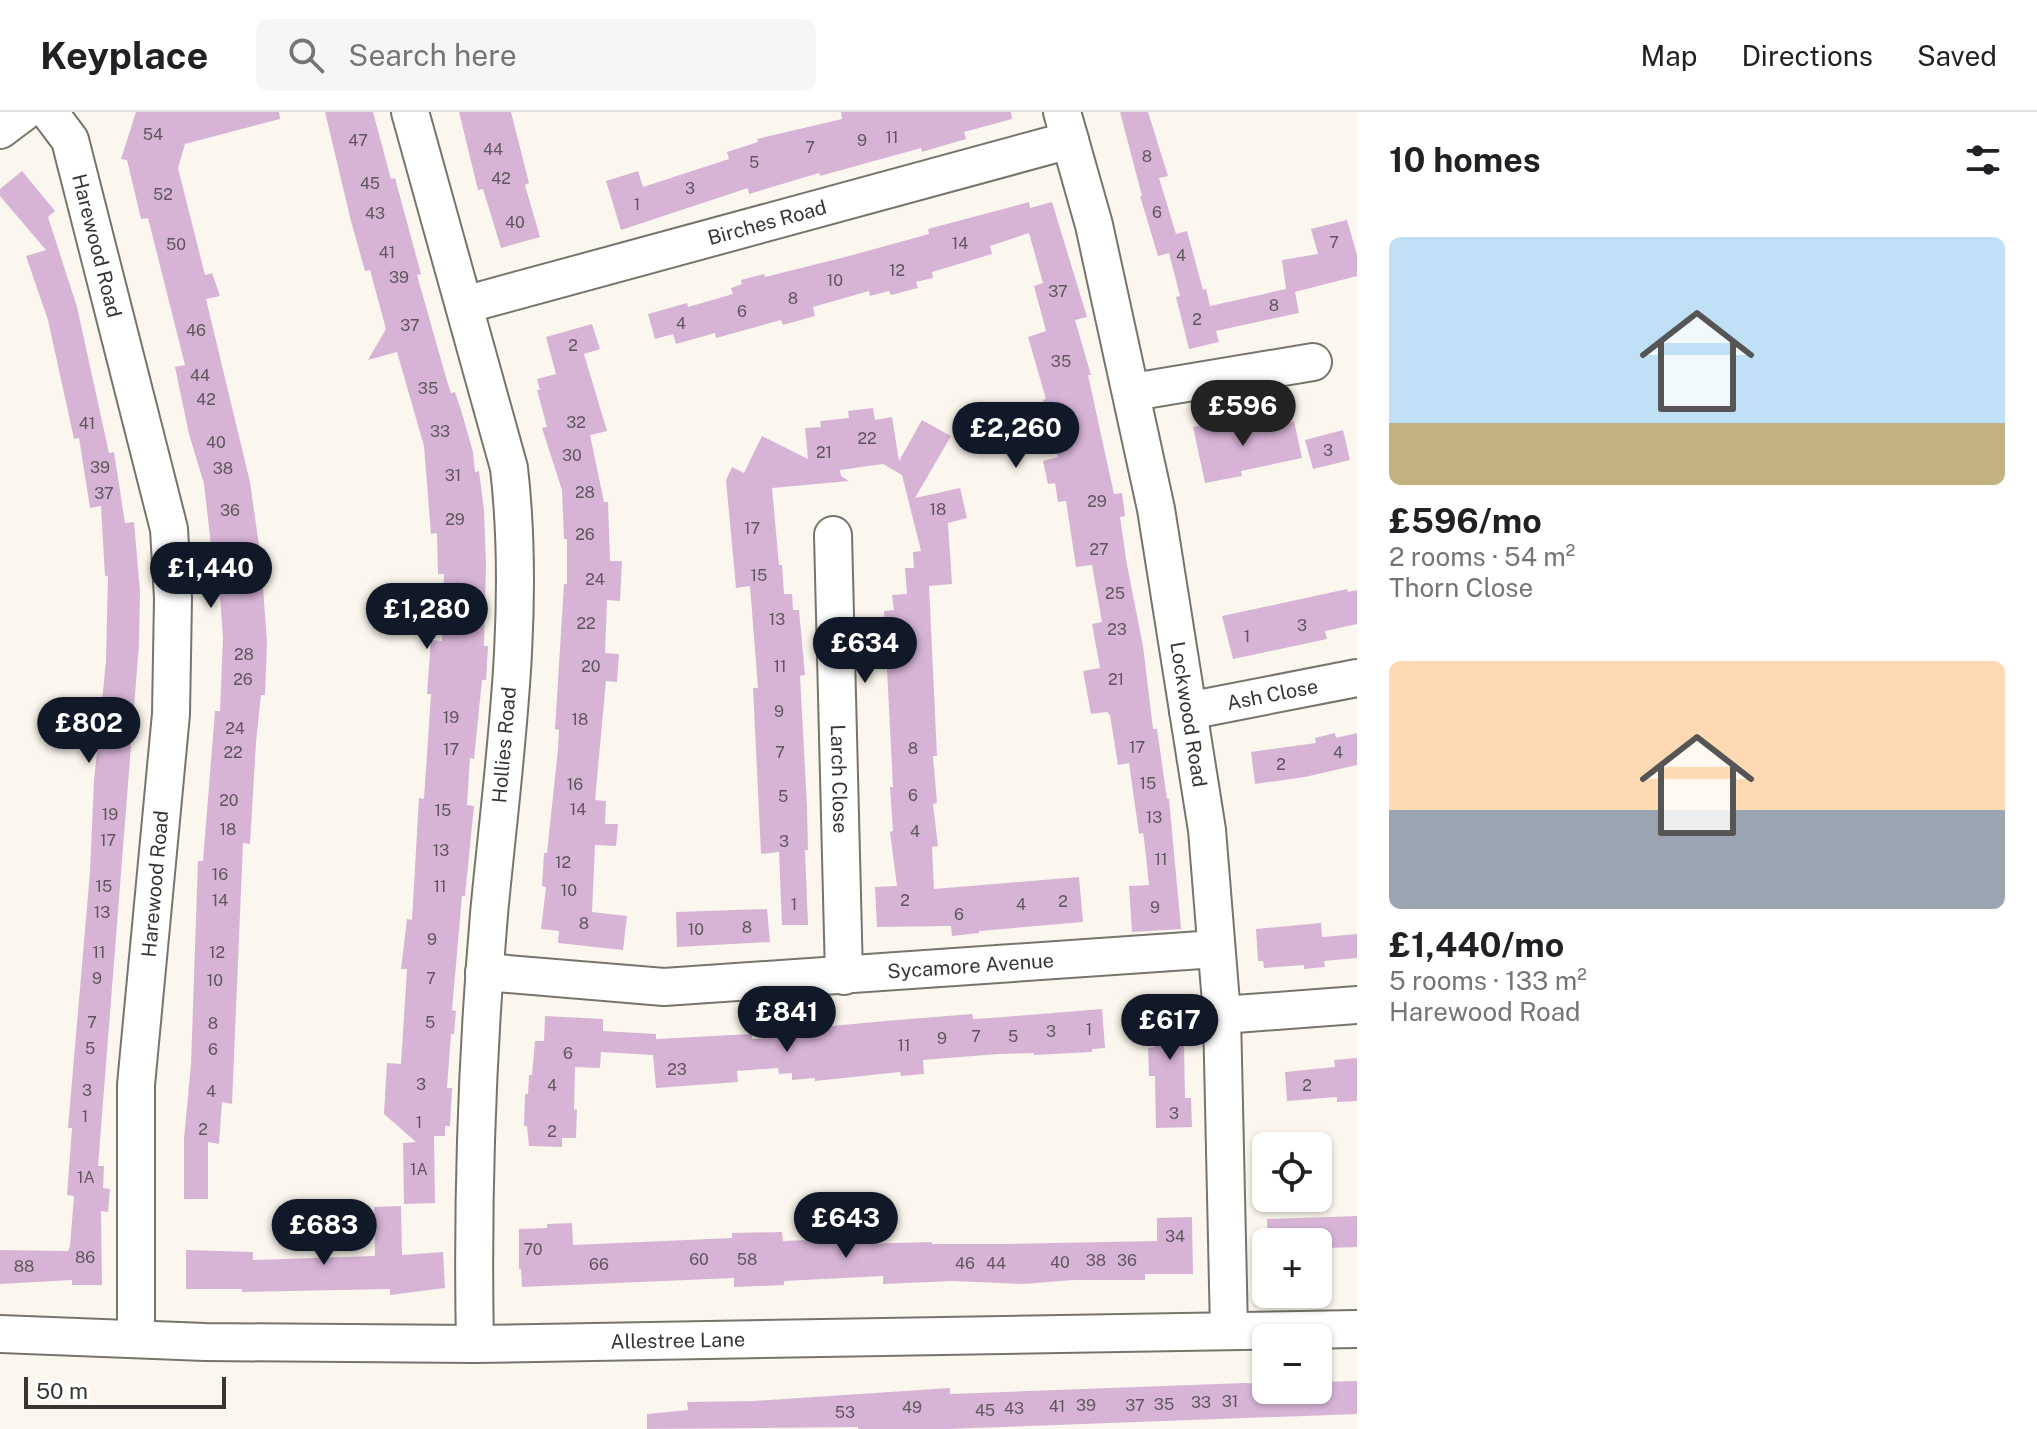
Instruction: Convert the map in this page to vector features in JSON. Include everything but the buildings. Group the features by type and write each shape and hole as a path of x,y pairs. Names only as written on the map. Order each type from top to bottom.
{"street":[{"path":"0,130 24,112"},
{"name":"Harewood Road","path":"49,112 70,140 169,529 173,598 171,714 136,1085 136,1339"},
{"name":"Hollies Road","path":"410,112 509,468 516,570 512,659 484,972 474,1132 475,1344"},
{"name":"Birches Road","path":"464,305 1066,126"},
{"name":"Lockwood Road","path":"1066,126 1094,225 1133,392 1156,509 1207,830 1222,1015 1229,1330"},
{"path":"1133,392 1313,362"},
{"name":"Larch Close","path":"833,535 844,976"},
{"name":"Ash Close","path":"1188,711 1357,678"},
{"name":"Sycamore Avenue","path":"484,972 664,987 1216,949"},
{"path":"1222,1015 1357,1005"},
{"name":"Allestree Lane","path":"0,1334 205,1342 475,1344 1357,1329"}]}
